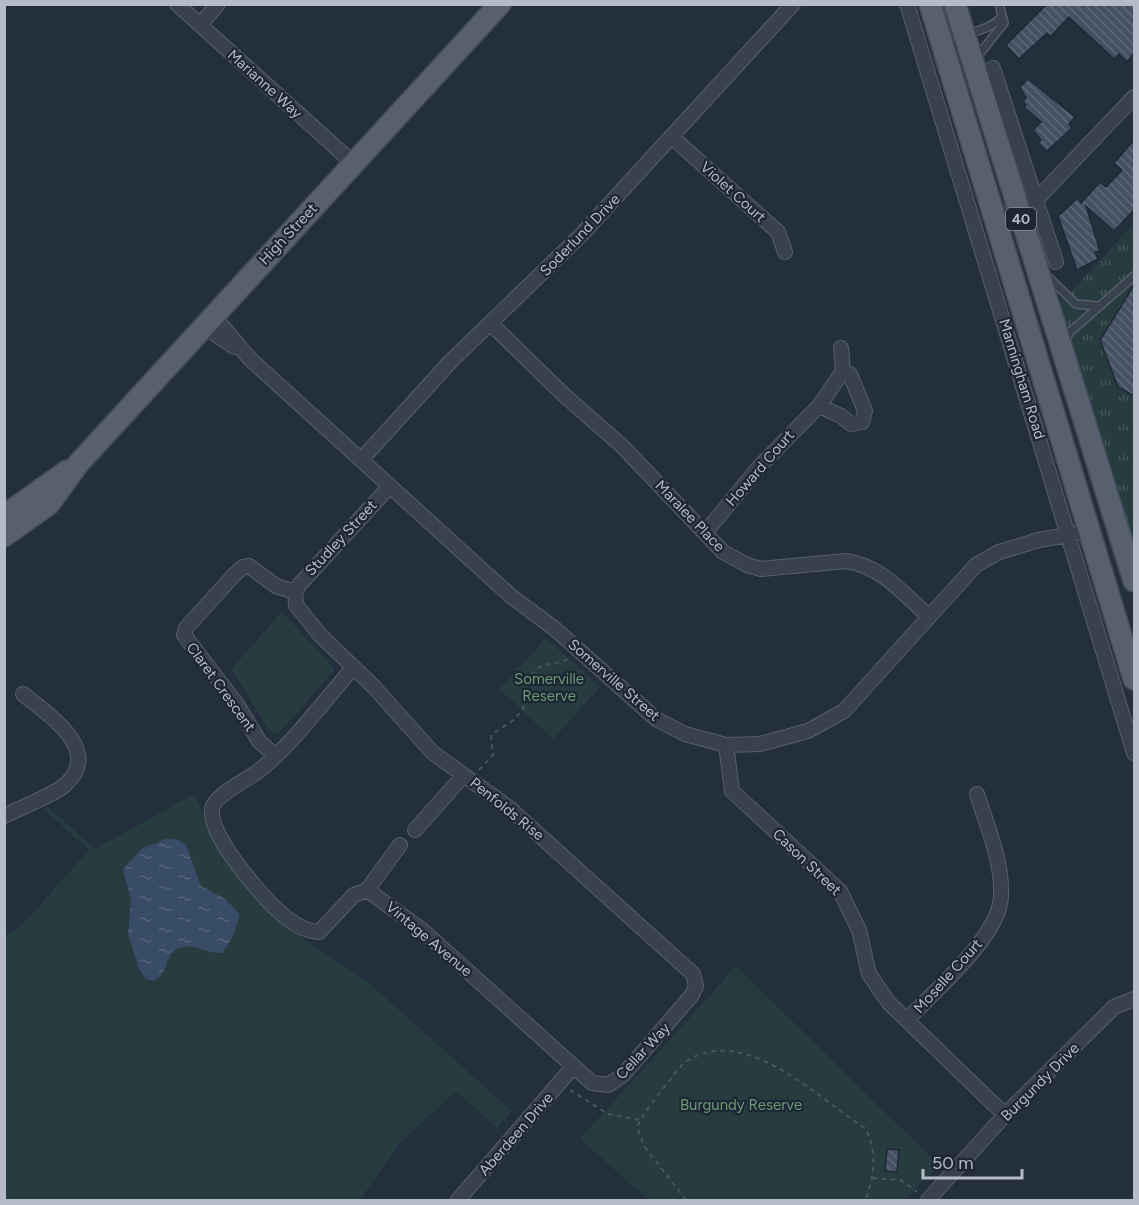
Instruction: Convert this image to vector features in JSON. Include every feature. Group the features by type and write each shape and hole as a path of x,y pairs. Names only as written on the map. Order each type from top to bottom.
{"main road":[{"name":"High Street","path":"6,528 49,504 78,464 500,4"},
{"name":"Manningham Road","path":"930,4 1134,679"},
{"name":"40","path":"955,4 964,35 984,68 1046,264 1062,347 1134,581"},
{"path":"1088,522 1115,515"}],"street":[{"name":"Marianne Way","path":"177,4 353,163"},
{"path":"200,25 218,4"},
{"name":"Soderlund Drive","path":"361,460 450,362 582,234 793,4"},
{"name":"Manningham Road","path":"907,4 1134,753"},
{"path":"996,218 1027,205 1134,97"},
{"name":"Violet Court","path":"672,137 778,231 785,252"},
{"name":"Somerville Street","path":"208,320 512,597 579,649 656,719 686,734 726,745 760,744 808,731 844,711 976,565 999,552 1039,540 1069,536 1088,522"},
{"name":"Maralee Place","path":"490,323 565,396 622,446 723,552 747,565 761,569 846,561 871,567 928,616"},
{"path":"819,406 841,416 851,424 862,422 865,411 850,374 843,370 842,348"},
{"name":"Howard Court","path":"705,533 759,467 819,406 843,370"},
{"name":"Studley Street","path":"295,592 390,486"},
{"name":"Somerville Street","path":"1039,540 1065,522 1088,522"},
{"name":"Claret Crescent","path":"274,755 259,741 236,703 184,635 186,628 243,567 255,569 276,586 295,592"},
{"name":"Penfolds Rise","path":"295,592 297,605 321,636 373,686 434,753 508,807 688,968 696,979"},
{"path":"354,668 261,769 216,800 212,808 214,822 240,868 264,897 291,921 309,932 319,932 354,895 367,890 400,845"},
{"path":"4,816 66,784 78,766 77,745 60,725 23,694"},
{"name":"Cason Street","path":"726,745 732,791 840,891 859,930 869,974 889,1003 1005,1115"},
{"path":"416,830 467,777"},
{"name":"Moselle Court","path":"908,1020 975,947 991,925 1001,898 999,866 977,794"},
{"name":"Vintage Avenue","path":"367,890 422,930 573,1067"},
{"name":"Cellar Way","path":"573,1067 592,1083 608,1085 616,1081 692,995 696,979"},
{"name":"Burgundy Drive","path":"923,1196 1114,1007 1134,999"},
{"name":"Aberdeen Drive","path":"458,1200 573,1067"}],"lane":[{"path":"984,68 977,56 1002,27 999,4"},
{"path":"949,63 954,47 964,35 991,26 1002,16"},
{"path":"1046,264 1076,304 1098,306"},
{"path":"1062,347 1068,333 1134,276"}],"path":[{"path":"467,777 493,755 492,736 506,728 524,707 529,680 534,671 543,665 563,663 579,649"},
{"path":"686,1200 644,1146 637,1126 645,1111 686,1061 702,1054 719,1052 763,1059 781,1068 866,1129 873,1143 872,1178 865,1200"},
{"path":"560,1083 608,1114 640,1120"},
{"path":"872,1178 901,1180 923,1196"}],"green space":[{"path":"1134,224 1134,585 1050,308 1067,296"},
{"path":"282,612 333,667 334,671 275,735 231,669"},
{"name":"Somerville Reserve","path":"546,638 600,687 553,739 499,689"},
{"path":"194,794 221,851 256,899 288,928 369,983 512,1111 497,1128 456,1091 400,1143 360,1200 5,1200 4,936 20,927 89,850 44,809 48,807 95,849"},
{"name":"Burgundy Reserve","path":"736,966 939,1165 904,1200 649,1200 580,1139"}],"water":[{"path":"166,839 176,839 186,845 201,886 225,899 240,914 233,936 222,953 190,946 179,948 171,955 162,974 153,981 146,979 139,969 128,934 131,900 123,869 143,848"}],"building":[{"path":"1047,4 1134,4 1134,53 1127,62 1119,54 1114,59 1069,17 1050,37 1047,33 1019,59 1006,45"},
{"path":"1028,79 1075,117 1069,124 1072,128 1047,151 1038,143 1041,140 1033,130 1041,122 1024,107 1026,105 1023,102 1026,98 1020,87"},
{"path":"1134,140 1134,210 1114,231 1086,206 1100,251 1095,252 1098,259 1077,270 1058,216 1078,198 1081,203 1100,182 1106,187 1122,170 1114,163"},
{"path":"1134,285 1134,396 1118,387 1100,340"},
{"path":"887,1149 899,1150 897,1172 885,1171"}]}
